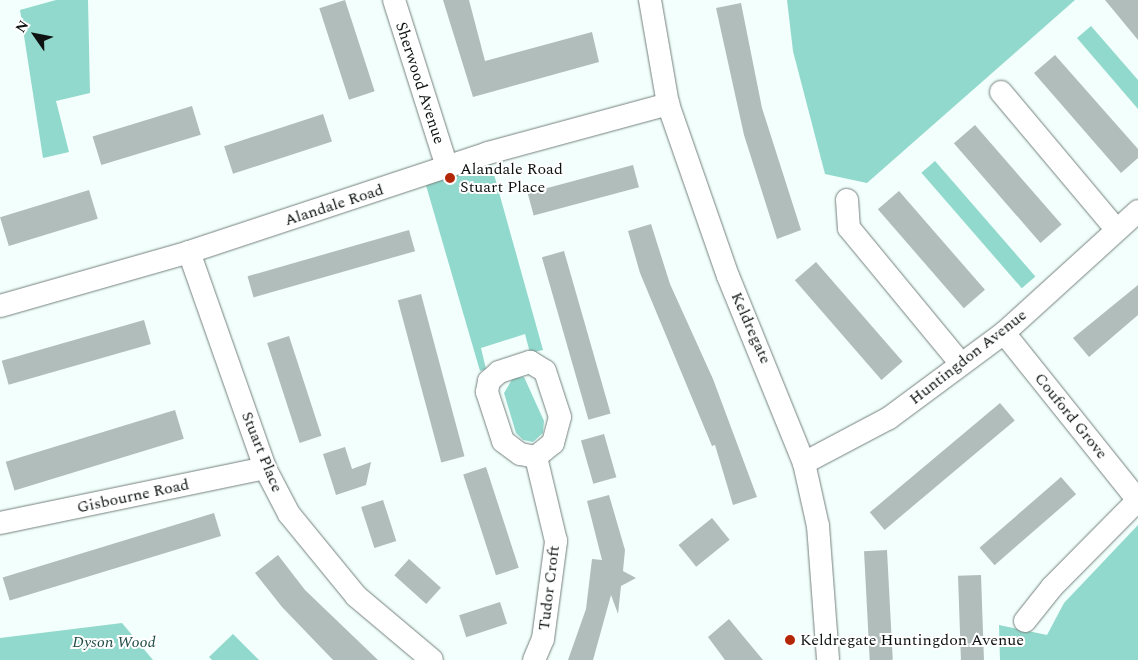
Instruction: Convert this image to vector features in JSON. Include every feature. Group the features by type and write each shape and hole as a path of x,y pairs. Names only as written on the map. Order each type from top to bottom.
{"street":[{"name":"Sherwood Avenue","path":"394,0 447,167"},
{"name":"Keldregate","path":"650,0 668,104 728,276 804,463 818,526 828,660"},
{"path":"1001,92 1116,229"},
{"name":"Alandale Road","path":"0,306 189,252 447,167 668,104"},
{"path":"848,200 849,228 961,364"},
{"name":"Huntingdon Avenue","path":"804,463 889,418 1004,333 1138,210"},
{"name":"Stuart Place","path":"189,252 265,468 290,514 356,596 432,660"},
{"name":"Couford Grove","path":"1004,333 1138,500 1052,586 1025,621"},
{"name":"Tudor Croft","path":"534,660 543,639 556,541 536,457"},
{"name":"Gisbourne Road","path":"0,523 265,468"}],"green space":[{"path":"56,0 88,0 90,93 56,101 69,152 43,158 20,10"},
{"path":"787,0 1075,0 867,183 825,174 793,51"},
{"path":"1091,26 1138,80 1138,109 1077,38"},
{"path":"488,153 543,350 530,353 525,334 481,348 486,369 480,371 423,175"},
{"path":"935,161 1035,276 1022,288 921,173"},
{"path":"524,377 544,421 543,433 533,442 523,440 516,433 504,393 513,378"},
{"path":"1138,525 1138,660 1000,660 999,625 1047,635 1064,603"},
{"name":"Dyson Wood","path":"122,623 153,660 0,660 0,638"},
{"path":"233,634 259,660 212,660 209,657"}],"building":[{"path":"345,0 375,91 349,100 319,8"},
{"path":"443,0 469,0 485,61 592,32 599,62 473,97"},
{"path":"1105,0 1138,0 1138,40"},
{"path":"741,3 762,108 801,230 777,239 744,135 716,8"},
{"path":"1055,55 1138,149 1138,158 1121,173 1034,73"},
{"path":"192,106 201,135 101,165 93,136"},
{"path":"323,114 332,142 233,174 224,146"},
{"path":"975,125 1062,225 1040,243 954,143"},
{"path":"633,165 639,187 534,215 528,193"},
{"path":"89,190 98,219 9,246 0,217"},
{"path":"899,191 985,290 964,308 878,209"},
{"path":"651,224 670,284 713,379 757,497 733,505 715,445 712,446 640,273 628,231"},
{"path":"409,230 415,251 254,297 248,276"},
{"path":"564,251 611,413 588,420 542,257"},
{"path":"816,262 903,362 881,380 795,280"},
{"path":"1138,285 1138,315 1089,357 1073,338"},
{"path":"421,294 464,456 441,462 398,300"},
{"path":"144,320 151,344 9,385 2,361"},
{"path":"289,336 321,436 300,443 267,343"},
{"path":"1000,403 1015,421 885,530 870,512"},
{"path":"175,410 184,439 15,490 6,462"},
{"path":"604,434 616,477 593,484 581,441"},
{"path":"345,447 352,469 371,462 366,485 336,495 323,454"},
{"path":"486,467 519,568 496,575 463,474"},
{"path":"1061,477 1076,494 995,565 979,548"},
{"path":"609,495 625,550 623,571 636,578 621,586 618,614 611,595 593,660 568,660 586,609 592,559 602,560 587,501"},
{"path":"383,500 396,541 374,548 361,507"},
{"path":"214,513 221,536 10,601 3,578"},
{"path":"712,518 730,540 696,567 679,545"},
{"path":"887,550 893,660 870,660 864,551"},
{"path":"278,555 305,590 378,660 333,660 282,607 255,573"},
{"path":"409,559 441,588 426,604 394,575"},
{"path":"981,575 984,660 961,660 958,576"},
{"path":"500,602 507,624 466,637 459,615"},
{"path":"729,619 763,660 725,660 708,637"}],"place":[{"name":"Alandale Road Stuart Place","path":"450,178"},
{"name":"Keldregate Huntingdon Avenue","path":"790,640"}]}
